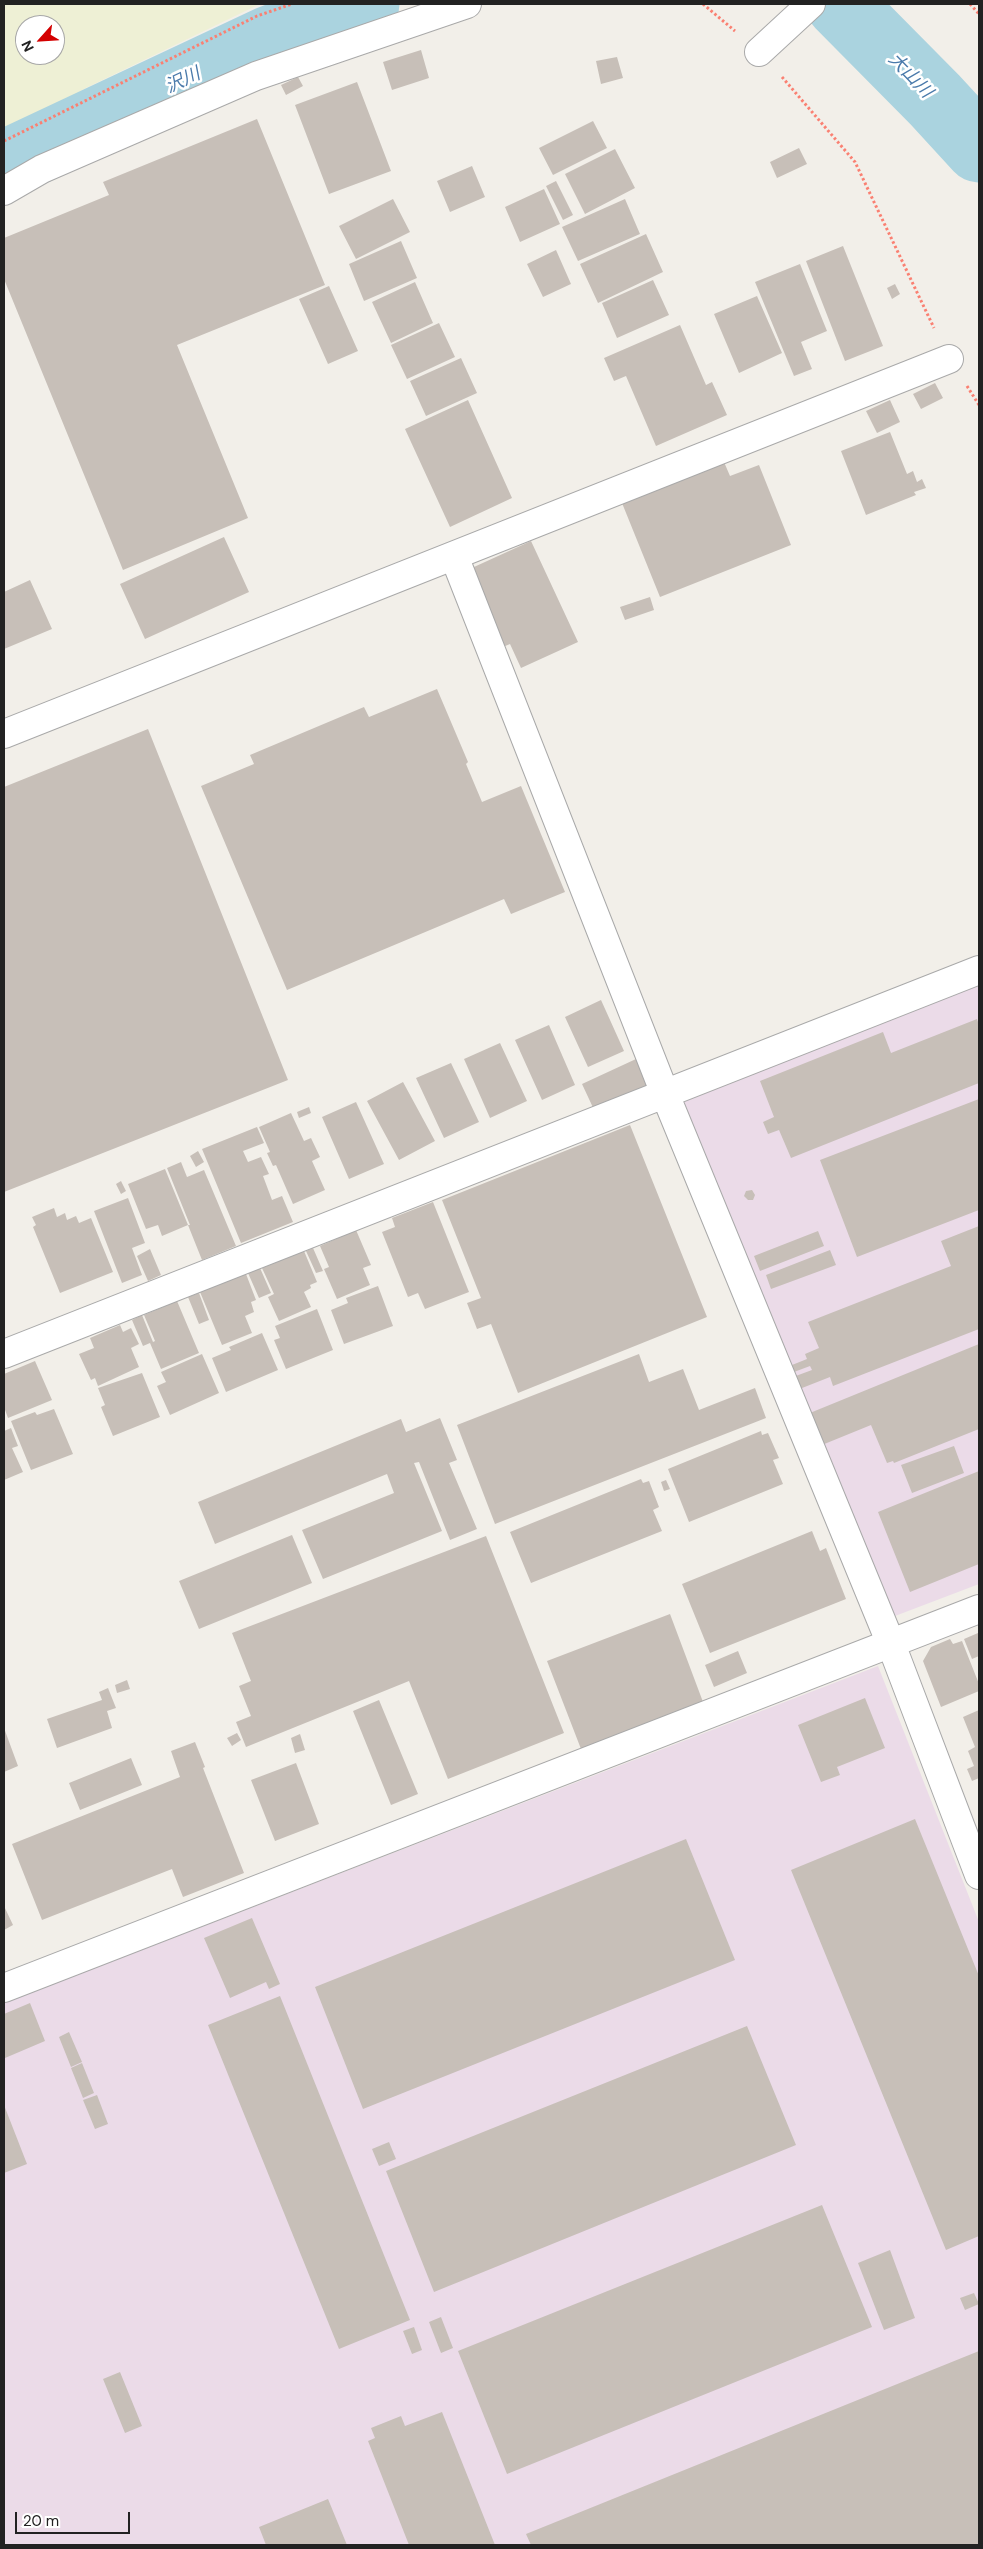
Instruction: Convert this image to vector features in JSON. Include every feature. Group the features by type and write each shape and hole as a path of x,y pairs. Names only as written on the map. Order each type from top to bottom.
{"street":[{"path":"4,191 42,169 256,76 467,4"},
{"path":"759,52 804,11"},
{"path":"4,734 949,359"},
{"path":"454,556 665,1094 891,1644 979,1874"},
{"path":"4,1354 979,970"},
{"path":"4,1988 891,1644 979,1608"}],"path":[{"path":"4,140 257,16 292,4"},
{"path":"703,4 759,52 855,162 949,359"},
{"path":"970,4 979,14"}],"shaded area":[{"path":"979,979 979,1584 895,1616 897,1621 883,1627 674,1100"},
{"path":"878,1666 979,1922 979,2545 4,2545 4,2003"}],"green space":[{"path":"4,4 260,4 86,88 4,135"}],"building":[{"path":"421,50 429,78 392,90 383,62"},
{"path":"617,57 623,78 601,84 596,61"},
{"path":"298,77 303,86 286,95 281,85"},
{"path":"357,82 391,171 329,194 295,105"},
{"path":"257,119 325,285 177,345 248,518 123,570 4,279 4,238 109,195 103,182"},
{"path":"593,121 607,148 553,175 539,148"},
{"path":"799,148 807,164 777,178 770,162"},
{"path":"615,149 635,188 585,214 565,174"},
{"path":"472,166 485,197 450,212 437,181"},
{"path":"556,181 573,215 563,220 546,186"},
{"path":"544,189 560,224 520,242 505,207"},
{"path":"393,199 410,232 356,259 339,226"},
{"path":"625,199 640,234 578,261 562,227"},
{"path":"646,234 663,272 598,303 580,264"},
{"path":"401,241 417,278 364,301 349,264"},
{"path":"843,246 883,346 845,361 806,261"},
{"path":"556,250 571,284 543,297 527,264"},
{"path":"800,264 827,331 801,342 812,369 794,376 755,282"},
{"path":"653,280 669,315 617,338 602,303"},
{"path":"415,282 433,323 391,343 372,302"},
{"path":"895,284 900,294 892,299 887,288"},
{"path":"329,286 358,351 328,364 299,299"},
{"path":"757,296 782,353 739,373 714,314"},
{"path":"439,323 455,357 407,379 391,345"},
{"path":"680,325 706,385 712,382 727,415 656,446 626,376 614,381 604,358"},
{"path":"461,358 477,393 426,416 410,381"},
{"path":"935,383 943,398 921,409 913,394"},
{"path":"468,400 512,498 450,527 405,429"},
{"path":"890,400 900,422 877,433 866,411"},
{"path":"890,432 907,474 913,471 917,482 922,479 926,488 914,492 916,495 866,515 841,451"},
{"path":"724,462 730,476 759,465 791,545 660,597 622,503"},
{"path":"224,537 249,592 145,639 120,584"},
{"path":"531,541 578,642 521,668 510,644 498,649 463,572"},
{"path":"30,580 52,629 4,649 4,592"},
{"path":"650,597 654,610 625,620 620,607"},
{"path":"437,689 468,762 466,764 482,802 521,786 565,892 511,914 504,899 287,990 201,786 254,764 250,755 364,707 369,717"},
{"path":"148,729 288,1080 4,1192 4,787"},
{"path":"601,1000 624,1051 588,1067 565,1017"},
{"path":"977,1019 979,1025 979,1083 791,1158 779,1130 768,1134 763,1122 774,1117 760,1081 883,1032 891,1053"},
{"path":"549,1025 575,1085 542,1100 515,1040"},
{"path":"500,1043 527,1101 490,1118 464,1059"},
{"path":"636,1059 650,1089 596,1114 582,1084"},
{"path":"451,1063 479,1122 444,1138 416,1078"},
{"path":"403,1082 435,1141 399,1160 367,1101"},
{"path":"979,1099 979,1210 857,1257 820,1160"},
{"path":"356,1102 384,1164 349,1179 322,1117"},
{"path":"309,1107 311,1113 299,1118 297,1112"},
{"path":"291,1113 304,1141 311,1138 320,1157 312,1161 325,1190 293,1204 276,1165 273,1166 267,1153 270,1152 259,1127"},
{"path":"630,1125 707,1317 518,1393 491,1324 477,1329 467,1303 481,1298 442,1200"},
{"path":"257,1127 264,1143 243,1151 248,1162 261,1157 269,1174 263,1176 272,1200 282,1196 293,1222 241,1243 202,1149"},
{"path":"198,1151 204,1162 196,1167 190,1156"},
{"path":"181,1162 187,1177 204,1170 236,1246 202,1260 167,1168"},
{"path":"165,1169 188,1225 162,1236 158,1225 146,1229 128,1184"},
{"path":"121,1181 126,1191 121,1194 116,1184"},
{"path":"752,1190 755,1195 753,1200 748,1200 744,1196 746,1191"},
{"path":"128,1198 145,1243 132,1248 142,1275 122,1283 94,1211"},
{"path":"433,1202 469,1292 425,1309 418,1293 408,1297 382,1232 395,1227 392,1218"},
{"path":"54,1208 57,1217 65,1213 67,1220 76,1216 79,1223 91,1218 113,1272 60,1293 33,1227 36,1225 32,1217"},
{"path":"979,1226 979,1329 833,1386 830,1377 797,1390 793,1377 812,1370 810,1366 794,1372 792,1365 807,1359 805,1354 819,1348 808,1322 951,1266 941,1241"},
{"path":"356,1230 371,1265 363,1268 370,1285 337,1299 324,1269 329,1267 320,1246"},
{"path":"818,1231 824,1246 760,1271 754,1256"},
{"path":"313,1248 323,1271 316,1273 306,1251"},
{"path":"150,1249 161,1275 148,1281 137,1256"},
{"path":"830,1250 836,1265 771,1289 766,1275"},
{"path":"304,1251 317,1282 310,1285 311,1288 304,1292 311,1307 279,1321 268,1297 274,1294 262,1268"},
{"path":"260,1268 271,1293 259,1298 248,1273"},
{"path":"246,1274 256,1300 251,1302 254,1312 245,1316 252,1333 222,1345 200,1292"},
{"path":"378,1286 393,1326 344,1344 331,1310 348,1303 346,1298"},
{"path":"199,1293 209,1320 199,1324 188,1297"},
{"path":"177,1301 199,1353 161,1369 150,1343 143,1346 132,1320 142,1315 153,1342 155,1341 144,1315"},
{"path":"317,1309 333,1350 286,1369 274,1340 280,1338 275,1326"},
{"path":"120,1325 123,1332 131,1328 139,1344 131,1348 139,1367 98,1386 95,1378 91,1380 79,1354 94,1348 90,1338"},
{"path":"262,1333 278,1370 226,1392 212,1358 231,1350 229,1347"},
{"path":"979,1344 979,1429 894,1463 893,1461 887,1463 871,1425 817,1447 805,1415"},
{"path":"202,1354 219,1393 170,1415 157,1386 166,1382 161,1372"},
{"path":"639,1354 649,1382 683,1369 699,1410 755,1388 766,1418 495,1524 457,1425"},
{"path":"35,1361 52,1400 8,1418 4,1407 4,1374"},
{"path":"142,1373 160,1417 113,1436 101,1407 105,1405 98,1388"},
{"path":"54,1409 73,1454 31,1470 11,1421 35,1412 37,1415"},
{"path":"440,1418 457,1460 449,1463 477,1529 450,1540 419,1462 414,1463 442,1531 323,1579 302,1530 394,1493 387,1474 215,1544 198,1502 401,1419 406,1432"},
{"path":"11,1428 18,1446 12,1448 23,1472 4,1480 4,1431"},
{"path":"761,1431 762,1435 768,1433 779,1458 773,1460 783,1484 689,1522 668,1469"},
{"path":"954,1446 964,1473 912,1493 901,1465"},
{"path":"979,1471 979,1564 910,1592 878,1512"},
{"path":"641,1479 643,1483 649,1481 659,1507 653,1510 662,1531 531,1583 510,1532"},
{"path":"666,1480 670,1489 664,1491 661,1482"},
{"path":"812,1531 820,1551 826,1548 846,1599 710,1653 682,1584"},
{"path":"292,1535 312,1583 199,1629 179,1581"},
{"path":"486,1536 564,1733 448,1779 409,1681 246,1747 236,1722 251,1716 239,1686 251,1681 232,1633"},
{"path":"670,1614 703,1702 581,1749 547,1661"},
{"path":"978,1633 979,1656 972,1659 964,1639"},
{"path":"950,1639 953,1644 962,1641 979,1684 979,1691 941,1707 923,1661 931,1647"},
{"path":"738,1651 747,1673 714,1687 705,1665"},
{"path":"127,1680 130,1689 117,1693 115,1685"},
{"path":"108,1688 116,1708 107,1711 112,1728 57,1748 47,1719 102,1700 99,1692"},
{"path":"865,1698 885,1748 837,1767 840,1775 821,1782 798,1725"},
{"path":"379,1700 418,1794 391,1805 353,1711"},
{"path":"979,1710 979,1778 972,1781 967,1769 974,1766 968,1751 975,1747 963,1717"},
{"path":"4,1728 18,1766 4,1772"},
{"path":"237,1733 241,1740 232,1746 227,1738"},
{"path":"300,1734 305,1750 295,1753 291,1738"},
{"path":"195,1742 205,1767 203,1768 244,1873 183,1897 172,1869 42,1920 12,1844 180,1777 171,1751"},
{"path":"131,1758 142,1785 80,1810 69,1783"},
{"path":"296,1763 319,1824 275,1841 251,1780"},
{"path":"915,1819 979,1976 979,2236 946,2250 791,1870"},
{"path":"686,1839 735,1960 363,2109 315,1987"},
{"path":"4,1906 13,1925 4,1930"},
{"path":"252,1918 280,1984 269,1989 266,1982 230,1998 204,1938"},
{"path":"280,1996 410,2320 339,2349 208,2025"},
{"path":"30,2003 45,2041 5,2058 4,2014"},
{"path":"747,2026 796,2145 434,2292 386,2171"},
{"path":"69,2032 82,2062 71,2067 59,2037"},
{"path":"82,2063 94,2093 83,2098 71,2068"},
{"path":"97,2095 108,2124 95,2129 83,2100"},
{"path":"4,2105 27,2164 4,2173"},
{"path":"389,2142 396,2159 379,2166 372,2149"},
{"path":"822,2205 872,2327 507,2474 458,2351"},
{"path":"890,2250 915,2318 884,2330 858,2263"},
{"path":"974,2293 979,2304 965,2310 960,2298"},
{"path":"441,2317 453,2348 441,2353 429,2322"},
{"path":"414,2327 422,2350 412,2354 403,2331"},
{"path":"979,2351 979,2545 531,2545 526,2534"},
{"path":"120,2372 142,2426 125,2433 103,2379"},
{"path":"442,2412 495,2545 409,2545 368,2441 375,2438 371,2428 401,2416 405,2426"},
{"path":"328,2499 347,2545 266,2545 259,2527"}],"waterway":[{"name":"沢川","path":"4,165 270,40 365,4"},
{"name":"大山川","path":"840,4 935,100 979,148"}]}
